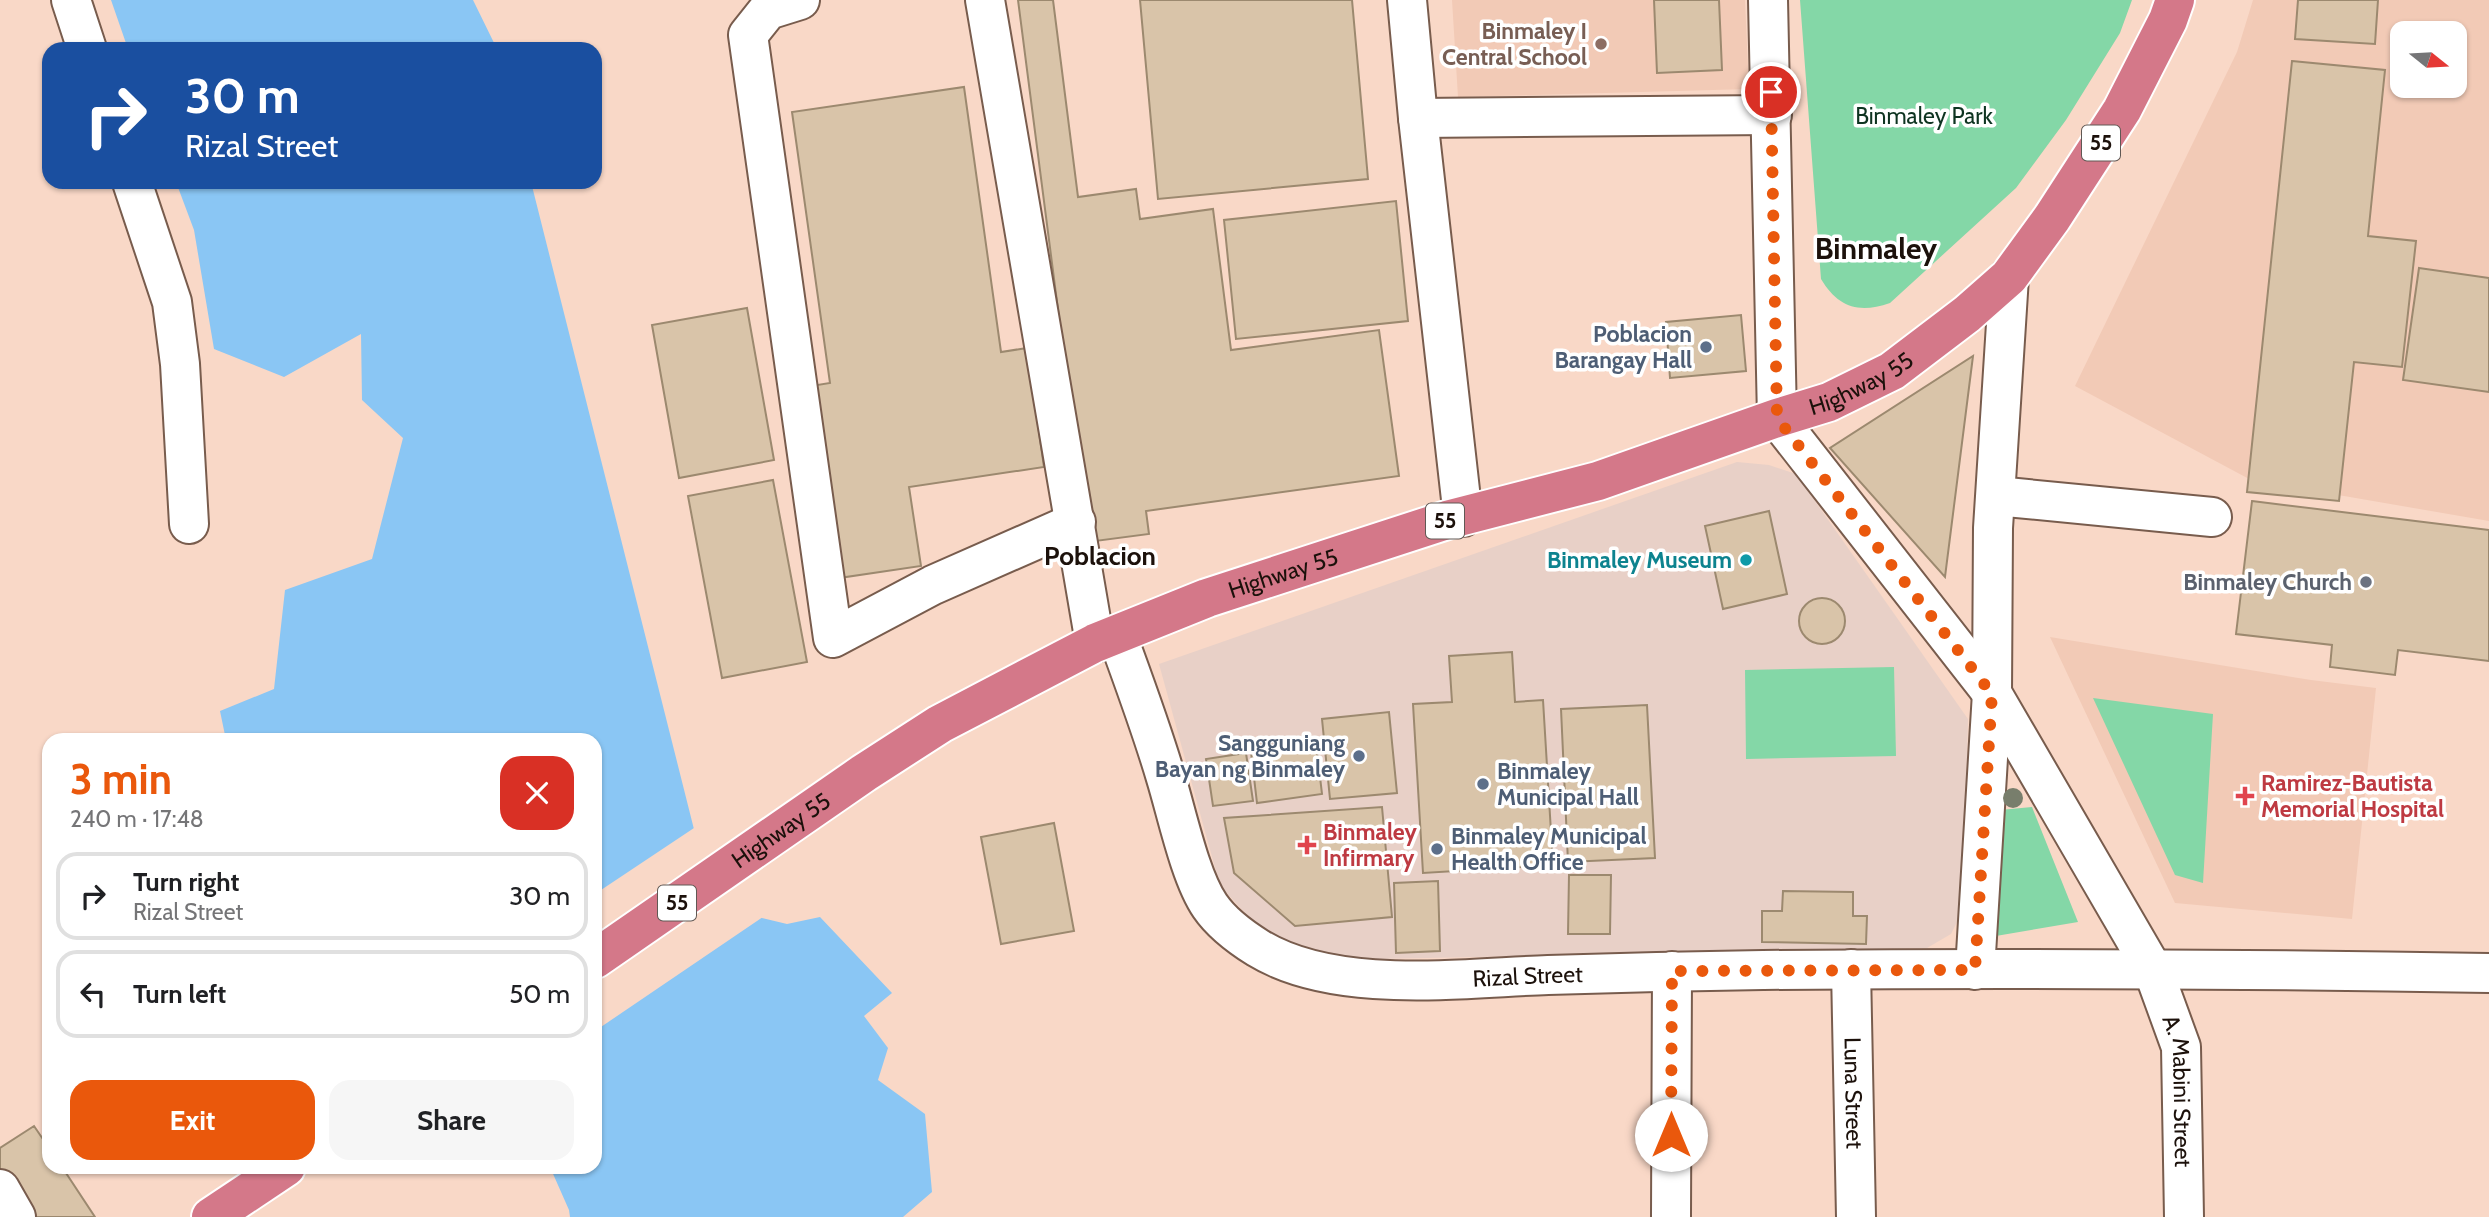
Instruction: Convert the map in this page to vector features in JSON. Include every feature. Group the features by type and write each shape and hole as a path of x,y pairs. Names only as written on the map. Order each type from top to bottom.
{"highway":[{"name":"55","path":"2010,277 2122,110 2175,0"},
{"name":"Highway 55","path":"602,954 864,773 940,724 1106,639 1207,598 1447,520 1598,481 1829,402 1892,371 1967,314 2010,277"},
{"path":"211,1217 276,1174"}],"street":[{"path":"71,0 85,42"},
{"path":"800,0 768,10 748,35 833,638 933,586 1076,522"},
{"name":"Rizal Street","path":"985,0 1076,522 1106,639 1154,738 1196,878 1210,906 1225,922 1258,948 1304,968 1336,976 1410,980 1672,971 2153,970 2489,973"},
{"path":"1407,0 1463,517"},
{"path":"1768,0 1777,418"},
{"path":"1418,118 1772,115"},
{"path":"134,189 172,302 180,364 189,524"},
{"path":"1975,970 1992,694 1993,528 2010,277"},
{"name":"A. Mabini Street","path":"1777,418 1992,694 2153,970 2181,1047 2184,1217"},
{"path":"1996,496 2212,517"},
{"name":"Luna Street","path":"1851,970 1856,1217"},
{"path":"1671,1217 1672,971"},
{"path":"0,1189 16,1217"}],"shaded area":[{"name":"Binmaley I Central School","path":"1452,0 1745,0 1749,89 1458,97"},
{"path":"2253,0 2489,0 2489,521 2251,480 2075,386 2237,52"},
{"path":"1737,462 1769,465 1796,474 1968,719 1963,910 1951,934 1927,948 1327,960 1260,929 1220,886 1159,664"},
{"name":"Ramirez-Bautista Memorial Hospital","path":"2050,637 2311,680 2376,688 2352,919 2175,903"}],"green space":[{"name":"Binmaley Park","path":"1800,0 2132,0 2120,33 2066,120 2016,188 1890,303 1859,308 1834,296 1821,279"},
{"path":"1894,667 1896,756 1746,759 1745,670"},
{"path":"2093,698 2213,714 2203,883 2175,875"},
{"path":"2032,807 2078,922 1990,937 2000,810"}],"water":[{"path":"111,0 473,0 494,42 126,42"},
{"path":"179,189 533,189 704,869 754,916 787,924 820,917 892,993 864,1016 888,1048 878,1080 925,1114 932,1192 903,1217 570,1217 553,1174 602,1174 602,733 225,733 220,711 274,689 285,590 372,559 403,438 362,400 361,334 284,377 214,349 194,230"}],"pier":[{"path":"697,826 707,867 756,913 766,915 602,1026 602,889"}],"building":[{"path":"1018,0 1053,0 1078,197 1136,189 1140,219 1213,209 1231,350 1379,330 1399,476 1146,511 1149,534 1088,542"},
{"path":"1140,0 1352,0 1368,179 1158,199"},
{"path":"1654,0 1719,0 1722,70 1657,73"},
{"path":"2298,0 2378,0 2375,44 2295,39"},
{"path":"2292,61 2385,70 2368,236 2416,241 2402,367 2354,362 2339,501 2247,492"},
{"path":"964,87 1001,352 1027,348 1044,467 909,487 921,566 839,578 811,386 830,383 792,112"},
{"path":"1396,201 1408,321 1236,339 1224,220"},
{"path":"2419,268 2489,278 2489,392 2403,380"},
{"path":"747,308 774,460 679,478 652,325"},
{"name":"Poblacion Barangay Hall","path":"1741,315 1746,371 1670,378 1666,322"},
{"path":"1973,356 1945,577 1830,448"},
{"path":"773,480 807,662 722,678 688,496"},
{"name":"Binmaley Church","path":"2252,501 2489,530 2489,661 2398,650 2395,675 2330,667 2332,645 2236,634"},
{"name":"Binmaley Museum","path":"1769,511 1787,594 1723,609 1705,526"},
{"path":"1822,598 1838,605 1845,621 1838,637 1822,644 1806,637 1799,621 1806,605"},
{"name":"Binmaley Municipal Hall","path":"1512,652 1515,702 1543,700 1553,865 1423,873 1413,704 1452,702 1449,656"},
{"path":"1647,705 1655,858 1568,862 1561,709"},
{"name":"Sangguniang Bayan ng Binmaley","path":"1389,712 1397,793 1330,799 1322,719"},
{"path":"1316,743 1322,794 1257,803 1251,752"},
{"path":"1246,753 1253,801 1213,806 1206,759"},
{"name":"Binmaley Infirmary","path":"1382,807 1392,917 1295,926 1234,873 1224,818"},
{"path":"1054,823 1074,931 1001,944 981,837"},
{"path":"1569,875 1611,875 1610,934 1568,934"},
{"path":"1438,881 1440,951 1396,953 1394,883"},
{"path":"1783,891 1853,892 1853,916 1867,916 1866,944 1762,942 1762,911 1782,911"},
{"path":"34,1126 42,1138 42,1174 67,1174 95,1217 27,1217 0,1177 0,1148"}],"place":[{"name":"Binmaley I Central School","path":"1601,44"},
{"name":"Poblacion Barangay Hall","path":"1706,347"},
{"name":"Binmaley Museum","path":"1746,560"},
{"name":"Binmaley Church","path":"2366,582"},
{"name":"Sangguniang Bayan ng Binmaley","path":"1359,756"},
{"name":"Binmaley Municipal Hall","path":"1483,784"},
{"name":"Ramirez-Bautista Memorial Hospital","path":"2245,796"},
{"name":"Binmaley Infirmary","path":"1307,845"},
{"name":"Binmaley Municipal Health Office","path":"1437,849"}],"district":[{"name":"Binmaley","path":"1876,249"},
{"name":"Poblacion","path":"1100,556"}],"route":[{"path":"1671,1135 1672,971 1975,970 1992,694 1777,418 1771,92"}]}
